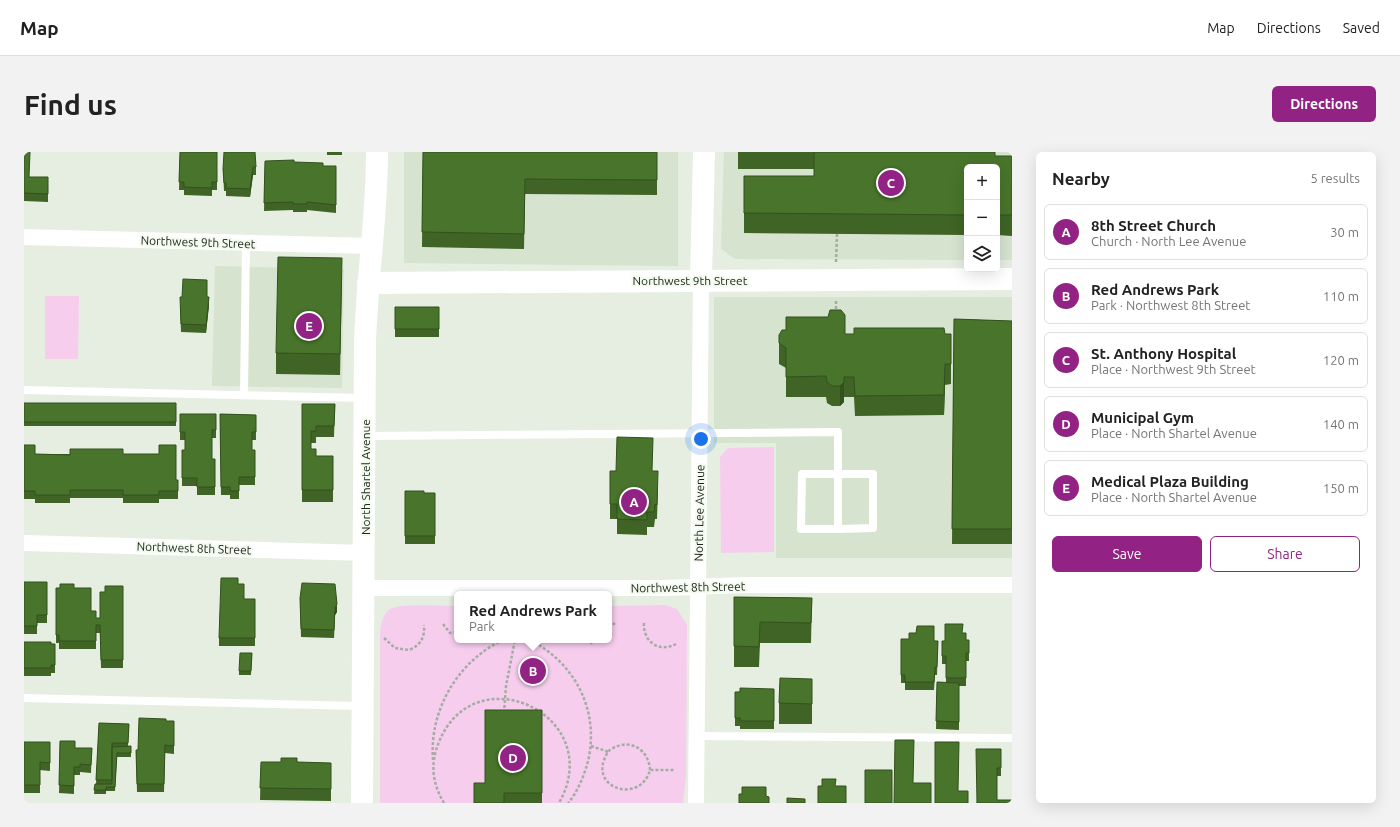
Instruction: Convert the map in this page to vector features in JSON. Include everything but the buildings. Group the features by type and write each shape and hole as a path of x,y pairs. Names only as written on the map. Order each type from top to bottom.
{"street":[{"name":"North Shartel Avenue","path":"362,803 365,342 377,152"},
{"name":"North Lee Avenue","path":"696,803 701,280 704,152"},
{"name":"Northwest 9th Street","path":"24,237 372,246"},
{"name":"Northwest 9th Street","path":"368,283 1012,279"},
{"name":"Northwest 8th Street","path":"24,543 364,553"},
{"name":"Northwest 8th Street","path":"364,588 698,587 745,585 1012,585"}],"lane":[{"path":"244,395 246,243"},
{"path":"24,390 365,398"},
{"path":"365,436 838,432 838,529"},
{"path":"802,474 873,474 873,528 838,529 801,529 802,474"},
{"path":"24,698 363,706"},
{"path":"697,736 1012,738"}],"path":[{"path":"443,624 450,634 454,633"},
{"path":"644,624 644,633 649,642 660,648 670,647 676,644"},
{"path":"384,638 395,648 409,650 421,641 425,631 424,625"},
{"path":"444,803 435,783 433,762 433,735 437,715 454,682 470,663 498,643"},
{"path":"504,718 505,698 514,643"},
{"path":"534,643 561,662 578,685 591,722 590,746 586,770 577,790 568,803"},
{"path":"433,762 436,750 445,730 461,712 481,701 505,698 523,702 539,709 556,725 562,733 568,750 570,768 567,784 559,803"},
{"path":"619,745 636,746 642,750 647,757 650,770 644,783 638,788 630,790 616,789 605,779 603,762 608,752 619,745"},
{"path":"590,746 608,752"},
{"path":"650,770 675,770"}],"shaded area":[{"path":"404,152 678,152 678,266 404,263"},
{"path":"724,152 1012,152 1012,260 1000,260 1000,164 964,164 964,260 735,259 721,249"},
{"path":"215,266 344,269 342,388 212,386"},
{"path":"45,296 79,296 78,359 45,359"},
{"path":"714,297 1012,297 1012,558 776,558 776,443 714,443"},
{"path":"774,447 774,552 721,553 720,457 728,448"},
{"path":"412,605 454,606 454,643 612,643 612,606 665,605 677,609 687,625 686,776 683,803 380,803 380,632 383,619 390,609"}],"place":[{"name":"St. Anthony Hospital","path":"891,183"},
{"name":"Medical Plaza Building","path":"309,326"},
{"name":"8th Street Church","path":"634,502"},
{"name":"Red Andrews Park","path":"533,671"},
{"name":"Municipal Gym","path":"513,758"}]}
